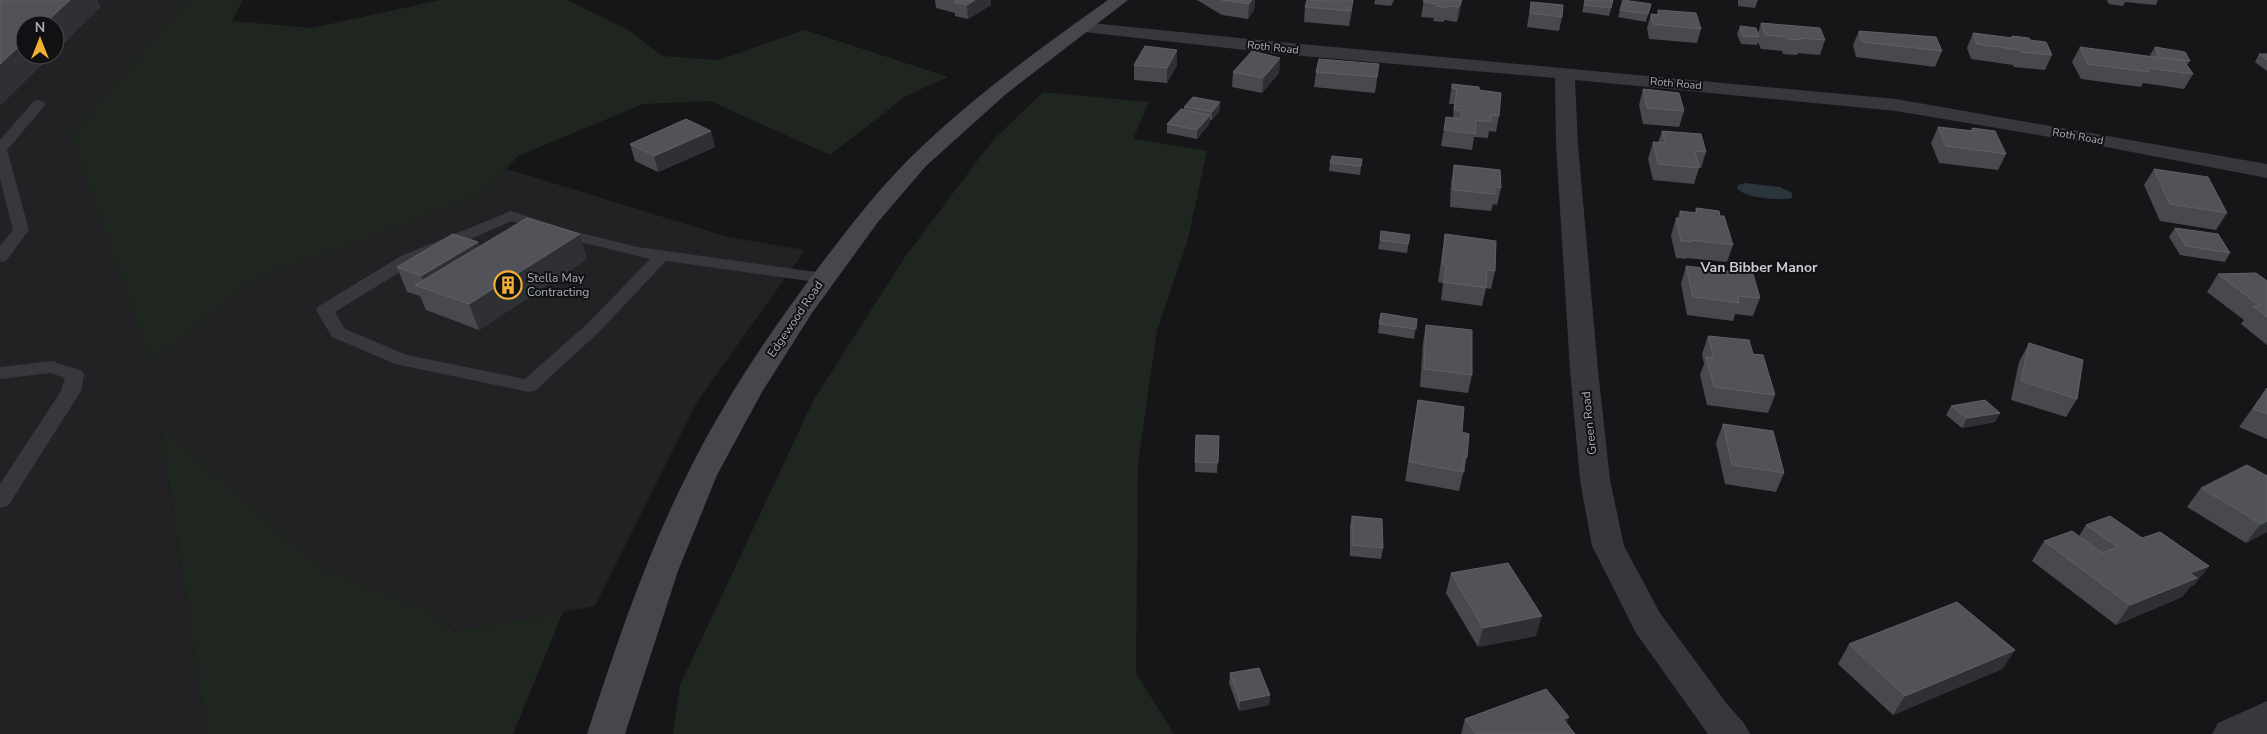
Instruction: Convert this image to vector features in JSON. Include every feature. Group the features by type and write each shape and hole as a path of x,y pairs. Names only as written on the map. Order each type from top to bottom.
{"street":[{"name":"Edgewood Road","path":"606,734 629,660 664,561 703,474 756,379 823,278 882,202 930,150 984,101 1119,0"},
{"name":"Roth Road","path":"1081,27 1280,48 1896,105 2085,137 2267,172"},
{"name":"Green Road","path":"1565,73 1567,145 1585,380 1595,480 1608,546 1648,623 1714,715 1731,734"},
{"path":"2231,734 2267,717"}],"lane":[{"path":"0,257 21,230 0,150 39,104"},
{"path":"0,129 20,127"},
{"path":"662,256 594,327 529,386 402,360 338,333 325,310 407,260 511,216 570,235 662,256 823,278"},
{"path":"0,373 52,367 75,375 70,391 0,500"}],"shaded area":[{"path":"0,0 188,0 70,135 150,360 262,275 485,193 507,169 728,237 805,250 697,402 595,606 456,631 425,609 321,568 160,427 206,734 0,734"},
{"path":"188,0 243,0 232,21 312,28 440,0 567,0 627,29 662,56 718,60 805,30 948,77 906,96 830,155 710,101 643,104 518,156 485,193 352,244 262,275 150,361 70,135"},
{"path":"1043,92 1149,102 1133,139 1207,151 1187,243 1157,330 1138,464 1136,673 1174,734 673,734 680,685 813,401 905,257 993,140"},
{"path":"1745,183 1780,187 1792,193 1792,198 1771,199 1747,194 1737,188 1738,185"},
{"path":"160,426 321,568 425,609 455,631 563,612 513,734 206,734"}],"building":[{"path":"0,0 70,0 54,15 15,15 15,50 0,64"},
{"path":"957,0 975,0 967,5 954,2"},
{"path":"1222,0 1252,0 1249,4"},
{"path":"1307,0 1353,0 1351,11 1305,7"},
{"path":"1424,0 1462,0 1459,7 1447,6 1446,8 1436,6 1437,4 1423,2"},
{"path":"1585,0 1613,0 1611,8 1584,5"},
{"path":"1623,0 1651,4 1648,14 1620,10"},
{"path":"1531,2 1563,5 1562,17 1530,13"},
{"path":"1658,10 1696,13 1701,29 1653,24 1651,14 1659,15"},
{"path":"1761,23 1820,28 1825,40 1788,39 1787,37 1766,35"},
{"path":"1740,26 1756,28 1759,37 1743,36"},
{"path":"1859,31 1936,37 1942,51 1862,42"},
{"path":"1973,33 2029,38 2030,40 2046,42 2052,55 2021,52 2020,50 1977,44"},
{"path":"1145,46 1177,50 1167,68 1134,65"},
{"path":"2080,47 2184,61 2193,74 2147,68 2149,72 2088,64"},
{"path":"2155,47 2185,52 2190,61 2159,57"},
{"path":"1252,51 1280,58 1263,78 1233,72"},
{"path":"2259,54 2267,54 2267,60"},
{"path":"1319,59 1379,64 1377,77 1316,72"},
{"path":"1452,84 1479,87 1479,90 1501,93 1499,116 1491,115 1491,122 1476,120 1475,134 1444,130 1446,117 1461,119 1462,111 1454,110 1457,89 1452,88"},
{"path":"1643,89 1679,93 1684,111 1647,108"},
{"path":"1193,97 1220,102 1212,112 1184,107"},
{"path":"1181,109 1210,115 1197,130 1167,124"},
{"path":"686,119 711,131 654,156 630,144"},
{"path":"1938,127 1995,131 2006,154 1946,146"},
{"path":"1662,131 1701,134 1706,152 1695,151 1699,168 1658,164 1653,142 1665,143"},
{"path":"1332,156 1362,159 1361,166 1330,163"},
{"path":"1454,165 1500,170 1501,188 1494,187 1495,194 1453,190"},
{"path":"2154,169 2208,177 2227,213 2170,204"},
{"path":"1696,208 1719,211 1720,216 1724,216 1733,245 1691,240 1691,242 1681,241 1676,218 1682,219 1680,211 1697,213"},
{"path":"527,218 580,234 469,304 415,285"},
{"path":"2175,228 2218,234 2230,253 2186,246"},
{"path":"1381,231 1410,235 1408,244 1380,240"},
{"path":"453,234 478,242 421,276 397,267"},
{"path":"1445,234 1496,241 1495,271 1487,270 1486,288 1444,282 1446,265 1442,264"},
{"path":"1686,266 1753,274 1760,298 1738,296 1739,303 1693,297"},
{"path":"2256,273 2267,281 2267,317 2253,306 2260,306 2218,274"},
{"path":"1381,313 1417,319 1416,329 1379,324"},
{"path":"1426,325 1472,330 1472,375 1424,369"},
{"path":"1708,336 1749,340 1753,354 1763,355 1775,395 1714,387 1706,357 1714,358"},
{"path":"2029,343 2083,360 2077,399 2021,381"},
{"path":"2267,388 2267,414 2253,409"},
{"path":"1418,400 1464,407 1462,432 1469,434 1467,457 1464,457 1464,472 1409,462"},
{"path":"1985,400 2000,413 1967,418 1951,406"},
{"path":"1723,424 1773,431 1784,473 1732,465"},
{"path":"1196,435 1219,436 1218,463 1195,462"},
{"path":"2247,465 2267,476 2267,521 2261,524 2201,488"},
{"path":"1352,516 1382,519 1383,548 1352,545"},
{"path":"2110,516 2142,538 2160,532 2209,566 2190,573 2197,578 2130,605 2044,541 2072,531 2102,553 2118,547 2086,525"},
{"path":"1508,563 1542,616 1483,628 1451,573"},
{"path":"1957,602 2015,650 1905,696 1849,644"},
{"path":"1259,668 1270,695 1240,701 1230,673"},
{"path":"1546,689 1569,717 1563,719 1575,734 1476,734 1465,719"}],"place":[{"name":"Stella May Contracting","path":"508,285"}],"district":[{"name":"Van Bibber Manor","path":"1759,267"}]}
